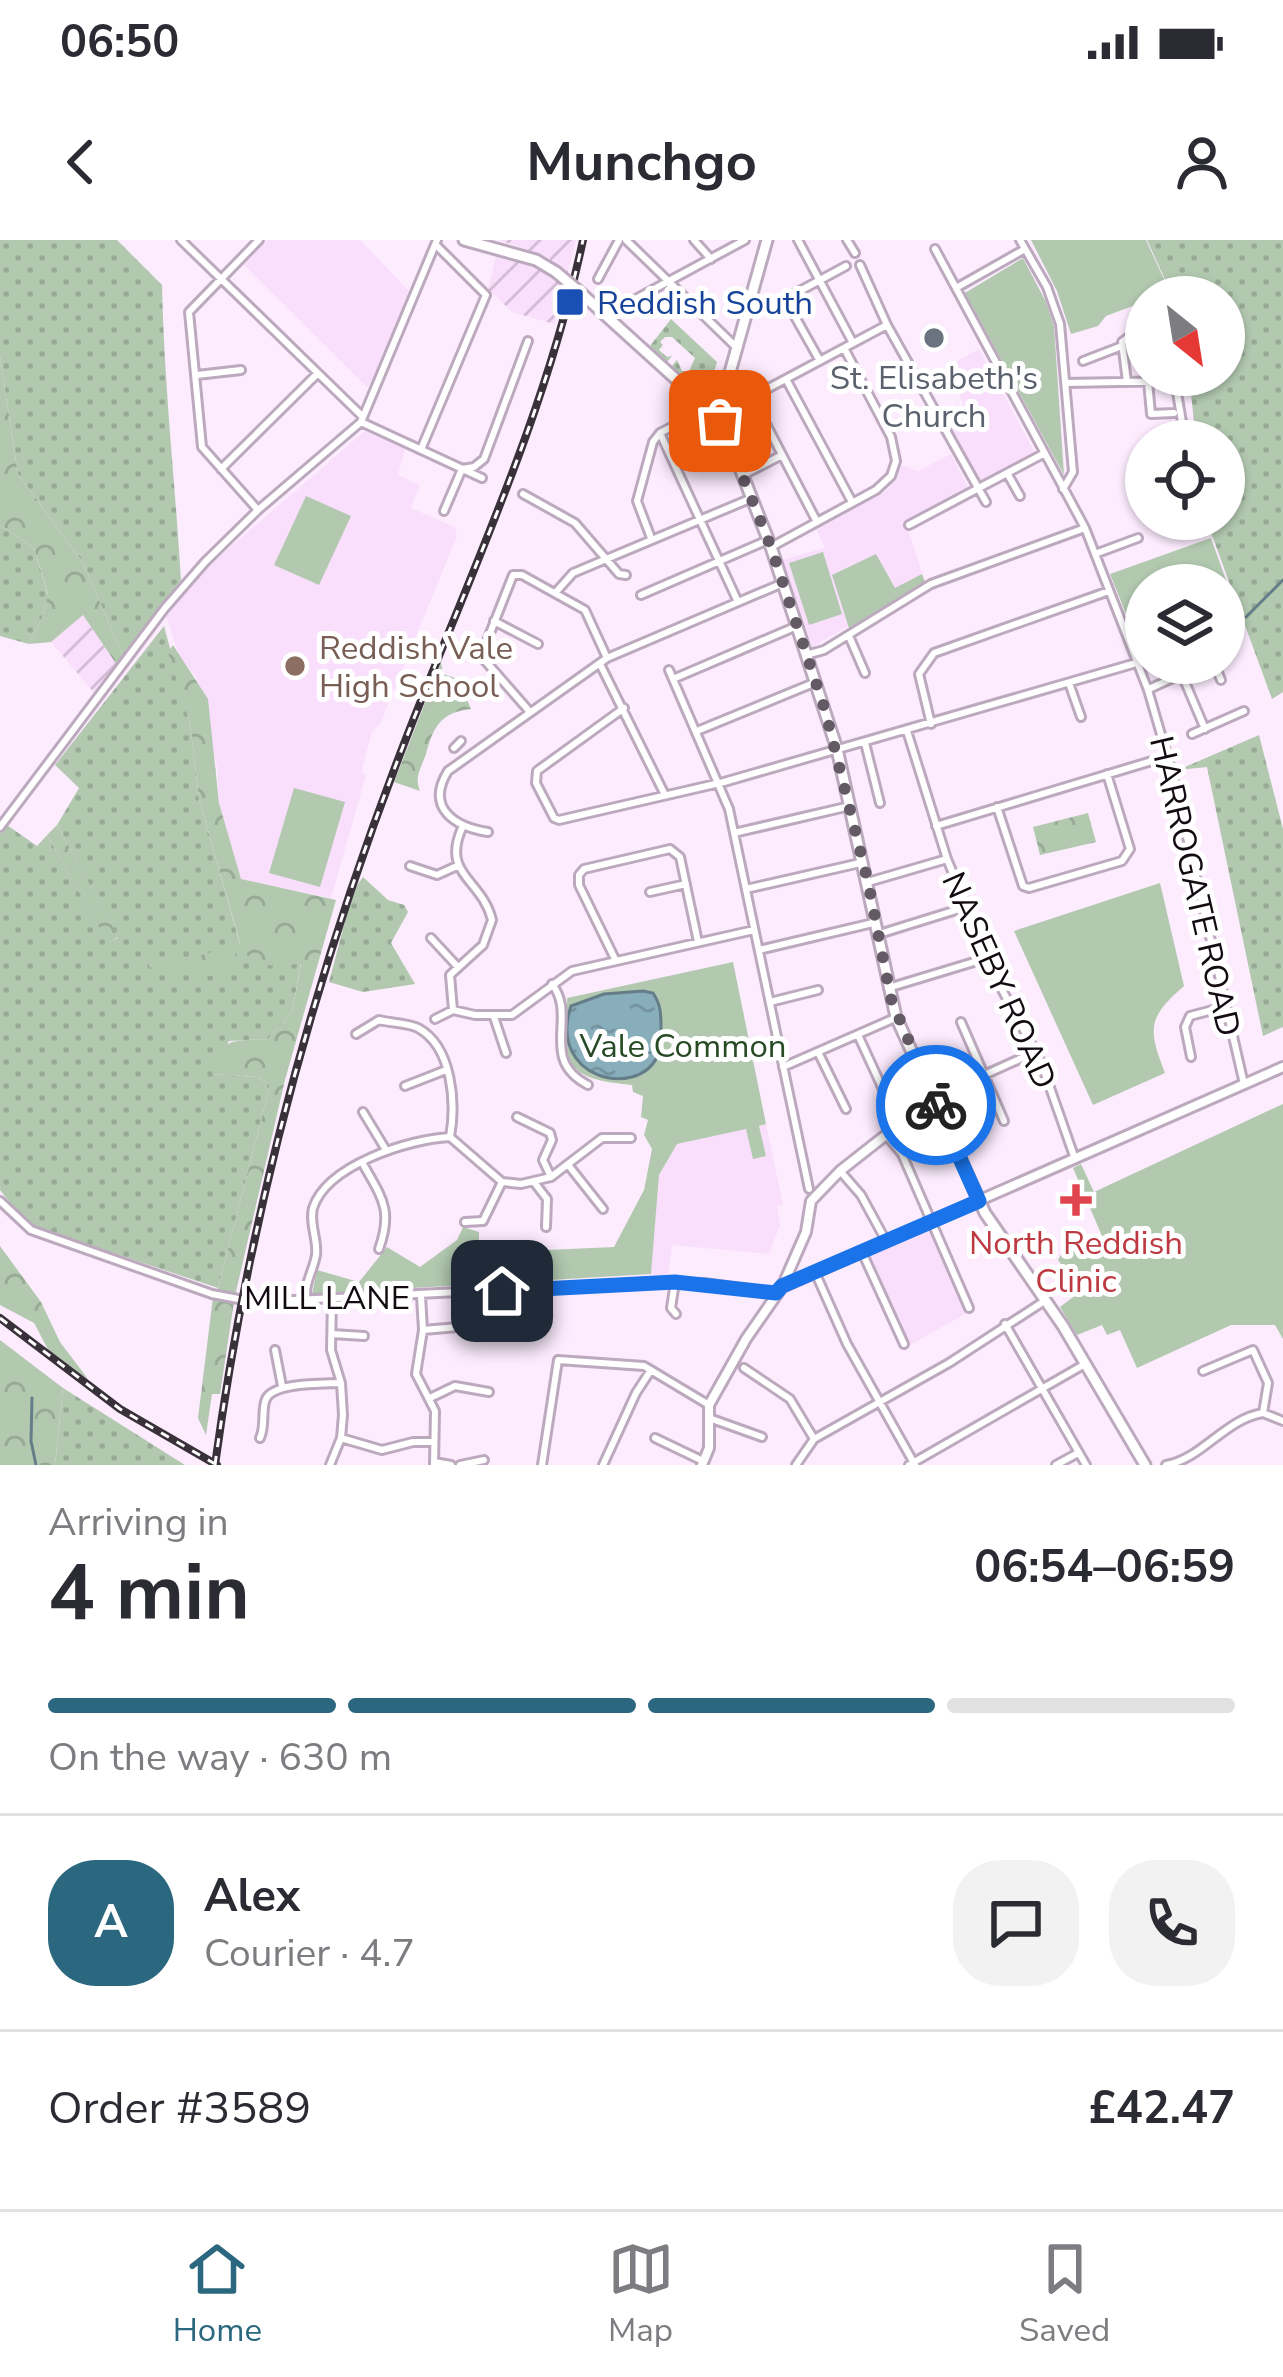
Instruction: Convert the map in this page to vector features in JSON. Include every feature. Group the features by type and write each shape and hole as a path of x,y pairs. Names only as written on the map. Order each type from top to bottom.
{"main road":[{"path":"464,240 536,260 554,271 708,409 720,426 770,543 837,749 896,1017 979,1201 1047,1300 1145,1465"},
{"path":"708,409 722,401 767,240"},
{"path":"720,426 727,386"}],"street":[{"path":"181,240 362,419 482,478"},
{"path":"258,510 202,447 189,312 259,240"},
{"path":"598,278 623,240 737,348"},
{"path":"694,240 711,259"},
{"path":"610,319 619,308 745,240"},
{"path":"798,240 854,343"},
{"path":"848,240 855,253"},
{"path":"1020,240 1047,287 1060,324 1073,475 1064,489"},
{"path":"0,827 165,608 258,510 362,419 436,242 486,295 422,447"},
{"name":"HARROGATE ROAD","path":"935,249 1085,528 1125,634"},
{"path":"956,288 1025,249"},
{"path":"860,265 887,326 986,502"},
{"path":"750,301 770,307 846,266"},
{"path":"785,299 820,361"},
{"path":"817,522 752,397 887,326"},
{"path":"1125,338 1125,373"},
{"path":"462,469 484,459 528,341"},
{"path":"1083,361 1122,346"},
{"path":"641,595 817,522 887,481 895,450 844,348"},
{"path":"196,376 241,370"},
{"path":"221,469 316,374"},
{"path":"786,379 852,503"},
{"path":"1066,383 1125,382"},
{"path":"1149,396 1151,414 1174,413"},
{"path":"651,538 637,501 653,442 708,409"},
{"path":"660,434 738,602"},
{"path":"909,525 1044,453"},
{"path":"743,475 782,454"},
{"path":"444,511 462,469"},
{"path":"1007,472 1020,496"},
{"path":"523,494 575,523 626,575"},
{"path":"556,592 573,573 752,498"},
{"path":"806,656 849,636 931,584 1085,528"},
{"path":"1095,554 1133,540"},
{"path":"530,712 481,656 513,574 585,610 665,795"},
{"path":"488,832 462,828 441,805 440,788 448,771 603,660 783,583"},
{"path":"931,724 920,674 934,653 1109,591"},
{"path":"494,621 538,644"},
{"path":"673,680 796,626"},
{"path":"849,636 866,674"},
{"path":"624,708 536,771 536,783 554,818 720,783 1125,666"},
{"path":"668,670 720,783 734,833 809,1189"},
{"path":"697,731 816,682"},
{"path":"1069,683 1081,717"},
{"name":"HARROGATE ROAD","path":"1145,684 1172,772 1244,1084"},
{"path":"1148,690 1159,684"},
{"path":"1185,684 1205,729"},
{"path":"1192,734 1244,711"},
{"name":"NASEBY ROAD","path":"907,731 947,859 987,958 1032,1042 1075,1159"},
{"path":"865,743 880,803"},
{"path":"458,745 468,756"},
{"path":"937,826 1165,757"},
{"path":"997,807 1022,886 1029,888 1123,861 1130,849 1107,774"},
{"path":"734,833 850,806"},
{"path":"453,1010 450,975 483,944 492,920 483,895 457,866 454,850 462,828"},
{"path":"615,959 579,885 582,870 670,849 680,857 698,942"},
{"path":"868,882 947,859"},
{"path":"746,889 864,862"},
{"path":"410,866 437,874 457,866"},
{"path":"650,892 686,884"},
{"path":"759,950 966,907"},
{"path":"435,1019 453,1010 512,1015 572,970 754,930"},
{"path":"431,938 457,966"},
{"path":"888,988 987,958"},
{"path":"552,984 563,1005 562,1054 573,1075 589,1084"},
{"path":"770,1002 818,990"},
{"path":"1191,1057 1185,1027 1190,1016 1224,1007"},
{"path":"494,1017 506,1053"},
{"path":"783,1067 896,1017"},
{"path":"356,1034 379,1020 419,1029 437,1048 448,1070 454,1114 450,1137"},
{"path":"962,1022 1004,1120"},
{"path":"858,1035 899,1124"},
{"path":"820,1054 846,1109"},
{"path":"655,1438 702,1463 709,1448 709,1405 792,1266 812,1201 840,1171 913,1114 1024,1058"},
{"path":"779,1290 1283,1067"},
{"path":"405,1086 448,1070"},
{"path":"363,1112 386,1150"},
{"path":"517,1117 550,1133 552,1140 543,1160 551,1177"},
{"path":"886,1135 902,1154 969,1308"},
{"path":"306,1301 307,1278 316,1255 313,1209 327,1185 386,1150 419,1138 450,1137 502,1182 535,1182 569,1166 602,1138 631,1138"},
{"path":"362,1164 383,1200 388,1223 379,1249"},
{"path":"569,1166 603,1209"},
{"path":"840,1171 861,1195 886,1241"},
{"path":"466,1222 483,1222 502,1182"},
{"path":"535,1182 547,1199 546,1227"},
{"name":"MILL LANE","path":"0,1201 31,1230 212,1294 254,1302 675,1282 779,1290"},
{"path":"862,1252 904,1344"},
{"path":"792,1266 804,1277"},
{"path":"815,1272 847,1344 912,1464 1084,1364"},
{"path":"670,1312 675,1282"},
{"path":"421,1296 423,1330 416,1373 435,1411 434,1464 484,1460"},
{"path":"330,1465 341,1438 341,1383 331,1350 332,1299"},
{"path":"796,1465 814,1439 1047,1300"},
{"path":"423,1330 493,1324"},
{"path":"1005,1324 1086,1465"},
{"path":"331,1334 364,1336"},
{"path":"275,1350 282,1386"},
{"path":"1203,1371 1252,1350 1268,1383 1263,1412"},
{"path":"542,1465 558,1360 644,1366 709,1405"},
{"path":"744,1368 790,1399 814,1439"},
{"path":"603,1465 651,1370"},
{"path":"260,1438 265,1401 282,1386 341,1383"},
{"path":"429,1398 455,1386 489,1392"},
{"path":"1166,1465 1181,1461 1223,1430 1263,1412 1283,1421"},
{"path":"707,1417 762,1437"},
{"path":"341,1438 382,1450 433,1442"},
{"path":"1056,1465 1078,1453"}],"shaded area":[{"path":"268,240 360,240 409,291 367,387 244,265"},
{"path":"499,240 576,240 554,324 512,312 488,289 496,256 550,275 550,258"},
{"path":"979,349 1035,453 979,483 943,416 964,404 945,368"},
{"name":"Reddish Vale High School","path":"365,431 405,449 398,475 420,485 411,508 455,527 457,536 380,724 372,732 361,772 366,775 331,898 241,879 219,803 217,767 196,677 179,656 166,616 199,574"},
{"path":"951,454 968,487 905,521 925,582 812,647 782,560 825,548 816,529 885,492 897,479 901,465 918,471"},
{"path":"83,615 117,665 96,695 51,642"},
{"path":"766,1124 783,1205 777,1206 780,1225 769,1254 672,1245 668,1278 651,1274 659,1175 677,1144"},
{"path":"928,1229 965,1314 910,1345 870,1255"}],"green space":[{"path":"0,240 117,240 162,285 181,580 123,656 83,563 18,474 0,357"},
{"path":"1031,240 1146,240 1163,276 1125,276 1125,309 1106,316 1098,326 1071,334 1057,291"},
{"path":"1147,240 1283,240 1283,692 1272,699 1245,625 1245,564 1222,564 1214,540 1245,540 1245,420 1194,420 1191,396 1245,396 1245,276 1163,276"},
{"path":"1023,258 1054,326 1064,475 965,293"},
{"path":"671,319 717,362 712,379 699,390 672,366 677,360 682,371 689,371 695,358 672,337 660,342 659,350 672,356 667,362 650,346"},
{"path":"0,357 18,474 83,563 123,656 117,665 83,615 51,642 29,644 48,594 34,548 0,525"},
{"path":"306,496 351,516 319,585 274,565"},
{"path":"0,525 34,548 48,595 29,644 0,636"},
{"path":"1212,540 1220,564 1138,564"},
{"path":"823,552 842,614 809,625 789,563"},
{"path":"876,554 895,588 922,574 925,582 849,628 832,575"},
{"path":"1125,569 1125,612 1110,574"},
{"path":"164,626 190,723 199,799 240,944 301,963 292,1012 268,1039 229,1041 213,1074 257,1077 270,1085 218,1288 35,1227 24,1221 0,1190 0,834 7,825 37,846 47,835 108,942 118,938 57,825 79,788 55,765"},
{"path":"173,645 208,699 219,803 241,879 336,900 285,1080 235,1296 217,1292 270,1085 257,1077 212,1074 224,1047 268,1039 292,1012 301,964 252,966 243,945 221,976 183,975 149,967 149,958 186,960 240,943 199,799 190,723 168,652"},
{"path":"441,662 443,674 458,679 471,709 445,717 435,729 419,773 420,791 394,782"},
{"path":"1259,735 1283,829 1283,1027 1263,1036 1207,767 1178,770"},
{"path":"294,788 345,802 320,887 269,873"},
{"path":"1088,813 1096,842 1040,855 1033,827"},
{"path":"57,825 118,937 108,943 47,835"},
{"path":"363,877 408,912 391,943 415,984 363,992 329,982 353,891"},
{"path":"1160,883 1184,986 1163,1007 1154,1025 1165,1073 1093,1105 1014,931"},
{"name":"Vale Common","path":"733,962 766,1124 759,1126 766,1156 753,1159 746,1129 677,1144 659,1175 651,1274 312,1294 317,1270 359,1282 387,1247 420,1267 457,1240 463,1227 479,1232 479,1253 614,1247 644,1190 652,1149 644,1135 648,1120 641,1117 643,1096 633,1092 632,1085 595,1079 569,1061 563,1036 567,998"},
{"path":"1283,1104 1283,1339 1275,1325 1231,1325 1137,1368 1120,1330 1107,1335 1102,1325 1077,1335 1060,1307 1081,1291 1058,1260 1061,1254 1102,1236 1073,1168 1081,1164 1094,1192"},
{"path":"0,1246 88,1379 51,1355 34,1323 0,1305"},
{"path":"213,1297 234,1302 220,1394 212,1394 206,1435 198,1418"},
{"path":"0,1340 63,1388 55,1465 0,1465"},
{"path":"63,1388 185,1465 55,1465"}],"water":[{"path":"653,993 661,1019 659,1050 647,1070 615,1079 582,1065 567,1031 571,1006 604,994"}],"waterway":[{"path":"1246,617 1283,580"},
{"path":"32,1398 36,1465"}],"railway":[{"path":"215,1465 246,1279 315,1004 407,736 528,430 583,240"},
{"path":"0,1318 120,1409 217,1465"}],"way so far":[{"path":"720,421 771,547 825,710 896,1017 936,1105"}],"place":[{"name":"Reddish South","path":"570,302"},
{"name":"St. Elisabeth's Church","path":"934,338"},
{"name":"Reddish Vale High School","path":"295,666"},
{"name":"North Reddish Clinic","path":"1076,1200"}],"route":[{"path":"502,1291 675,1282 776,1293 782,1286 979,1201 936,1105"}]}
